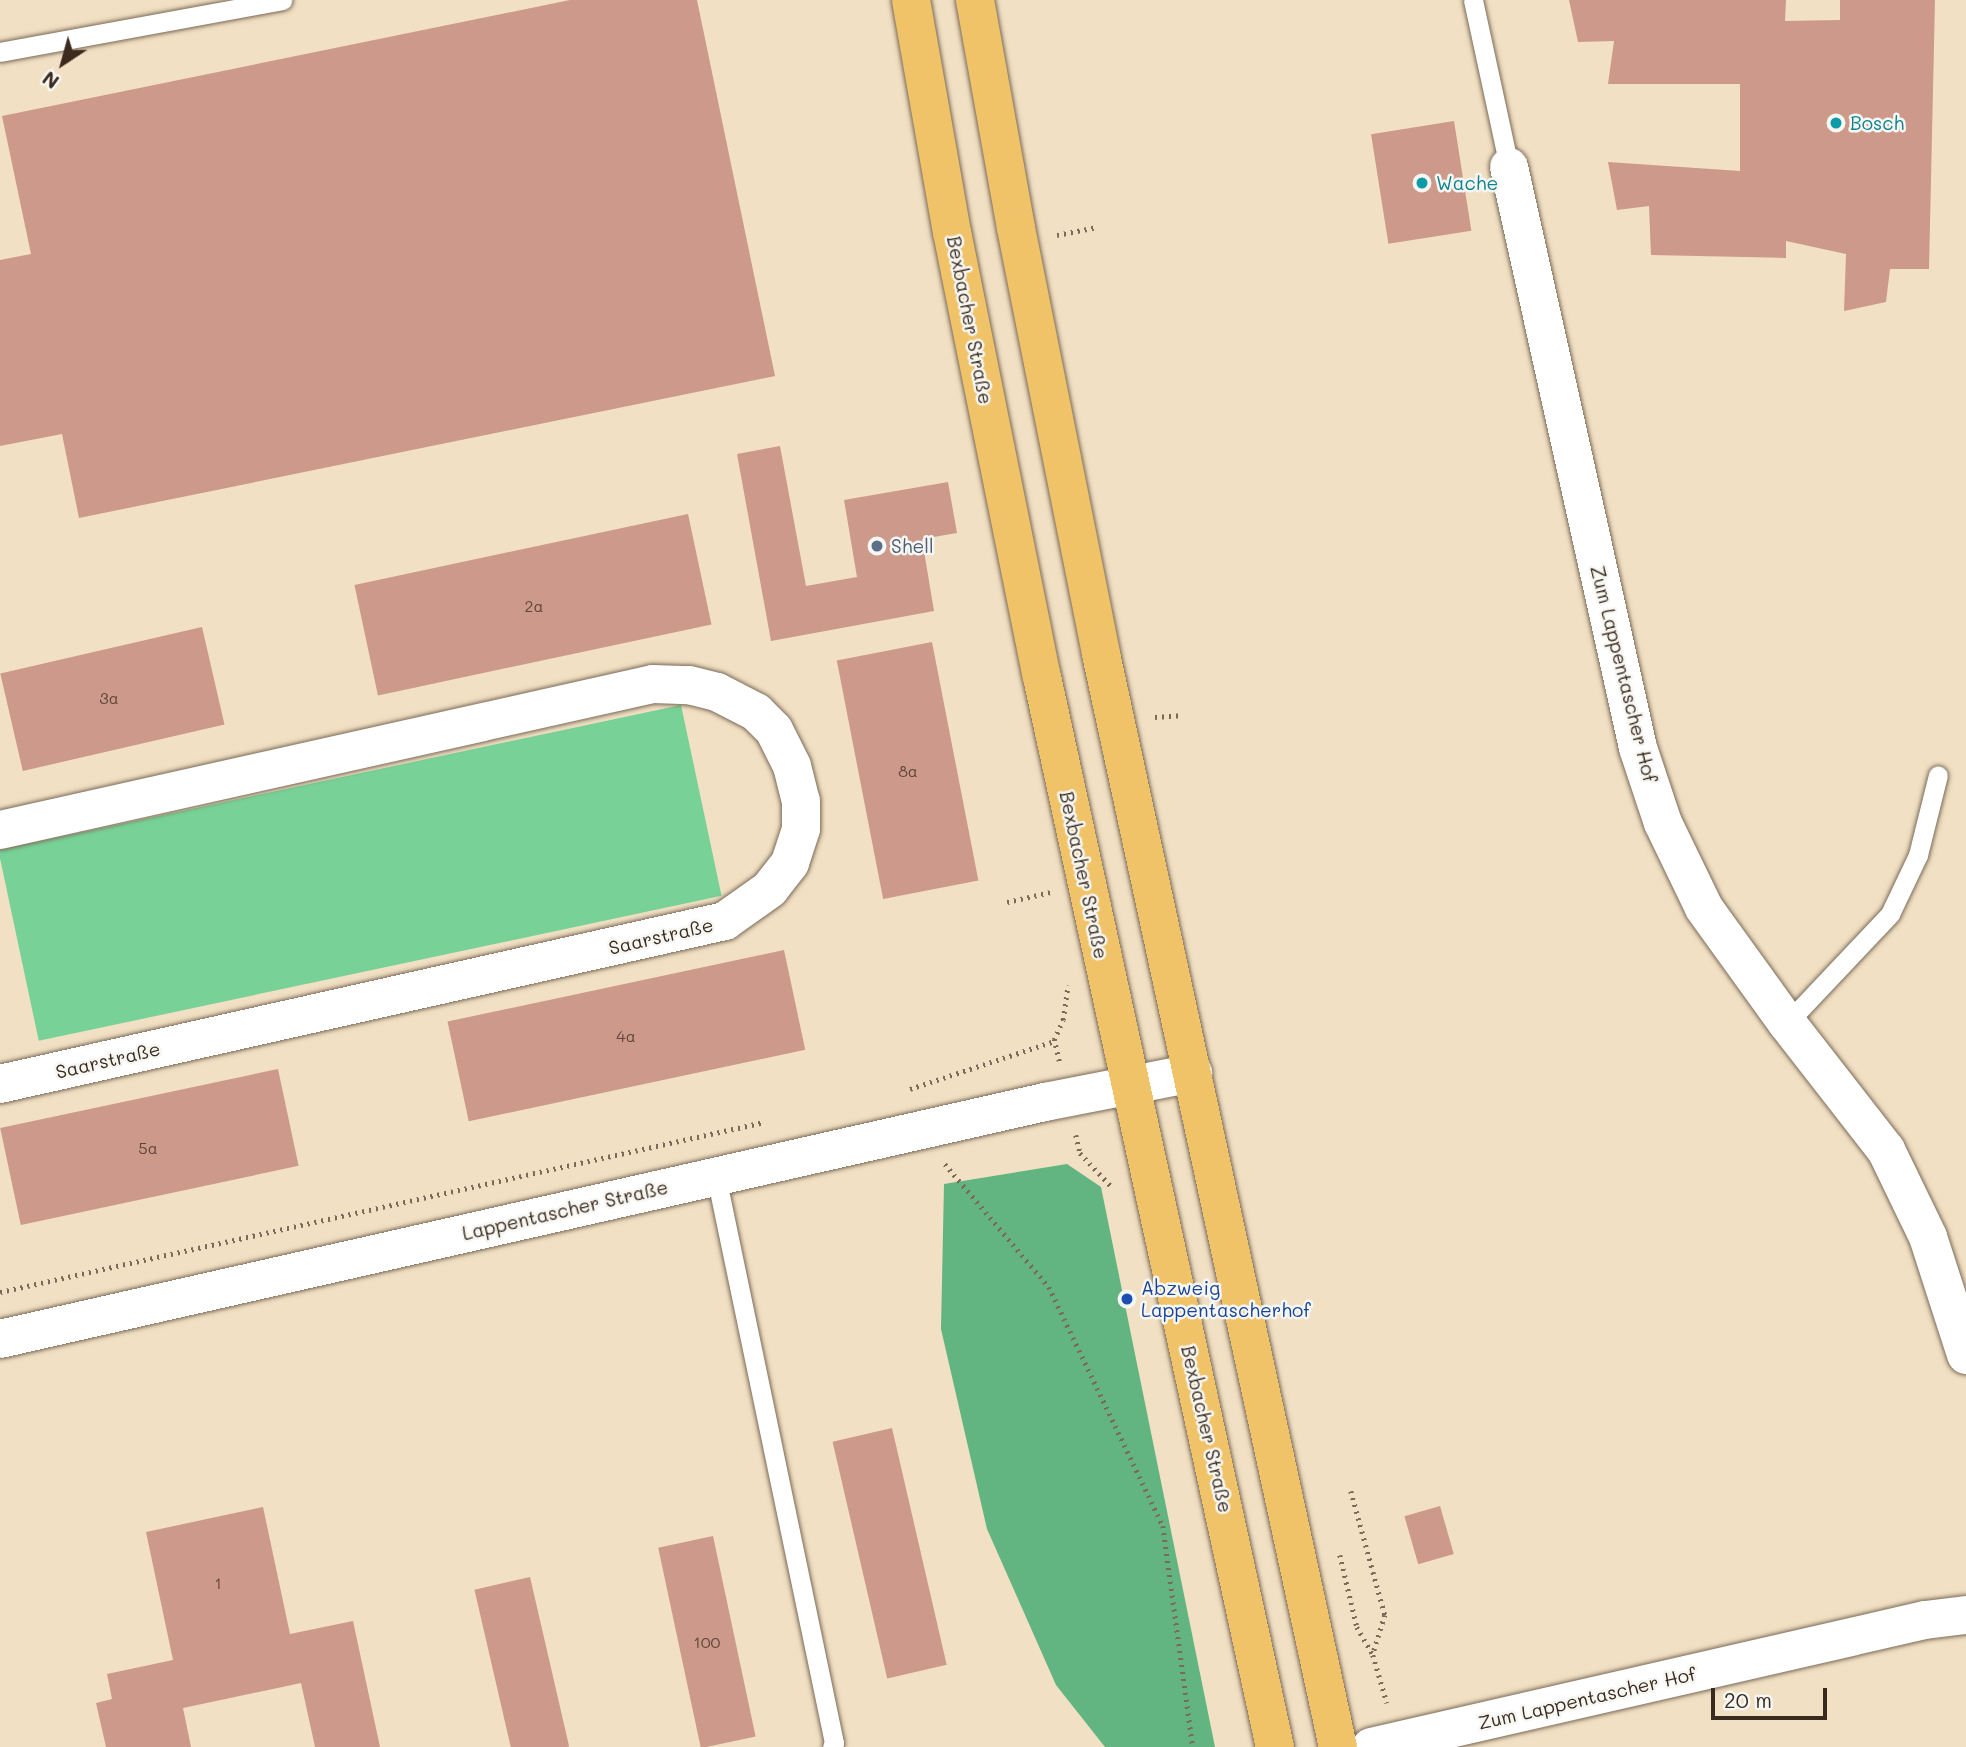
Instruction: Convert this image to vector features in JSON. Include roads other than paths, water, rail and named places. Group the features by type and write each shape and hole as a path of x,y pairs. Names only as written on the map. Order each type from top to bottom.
{"main road":[{"name":"Bexbacher Straße","path":"911,0 962,286 1042,677 1275,1747"},
{"path":"975,0 1016,228 1096,627 1338,1747"}],"street":[{"name":"Zum Lappentascher Hof","path":"1509,167 1639,748 1664,823 1704,908 1787,1023 1886,1150 1928,1237 1966,1354"},
{"name":"Saarstraße","path":"0,830 653,684 689,685 717,692 756,712 774,730 786,754 801,801 801,829 790,863 770,890 725,921 0,1084"},
{"name":"Lappentascher Straße","path":"0,1339 716,1176 1193,1073"},
{"name":"Zum Lappentascher Hof","path":"1371,1747 1925,1620 1966,1615"}],"lane":[{"path":"0,52 282,0"},
{"path":"1473,0 1509,167"},
{"path":"1787,1023 1890,914 1919,855 1938,775"},
{"path":"716,1176 834,1743 832,1747"}],"place":[{"name":"Bosch","path":"1836,123"},
{"name":"Wache","path":"1422,183"},
{"name":"Shell","path":"877,546"},
{"name":"Abzweig Lappentascherhof","path":"1127,1299"}]}
